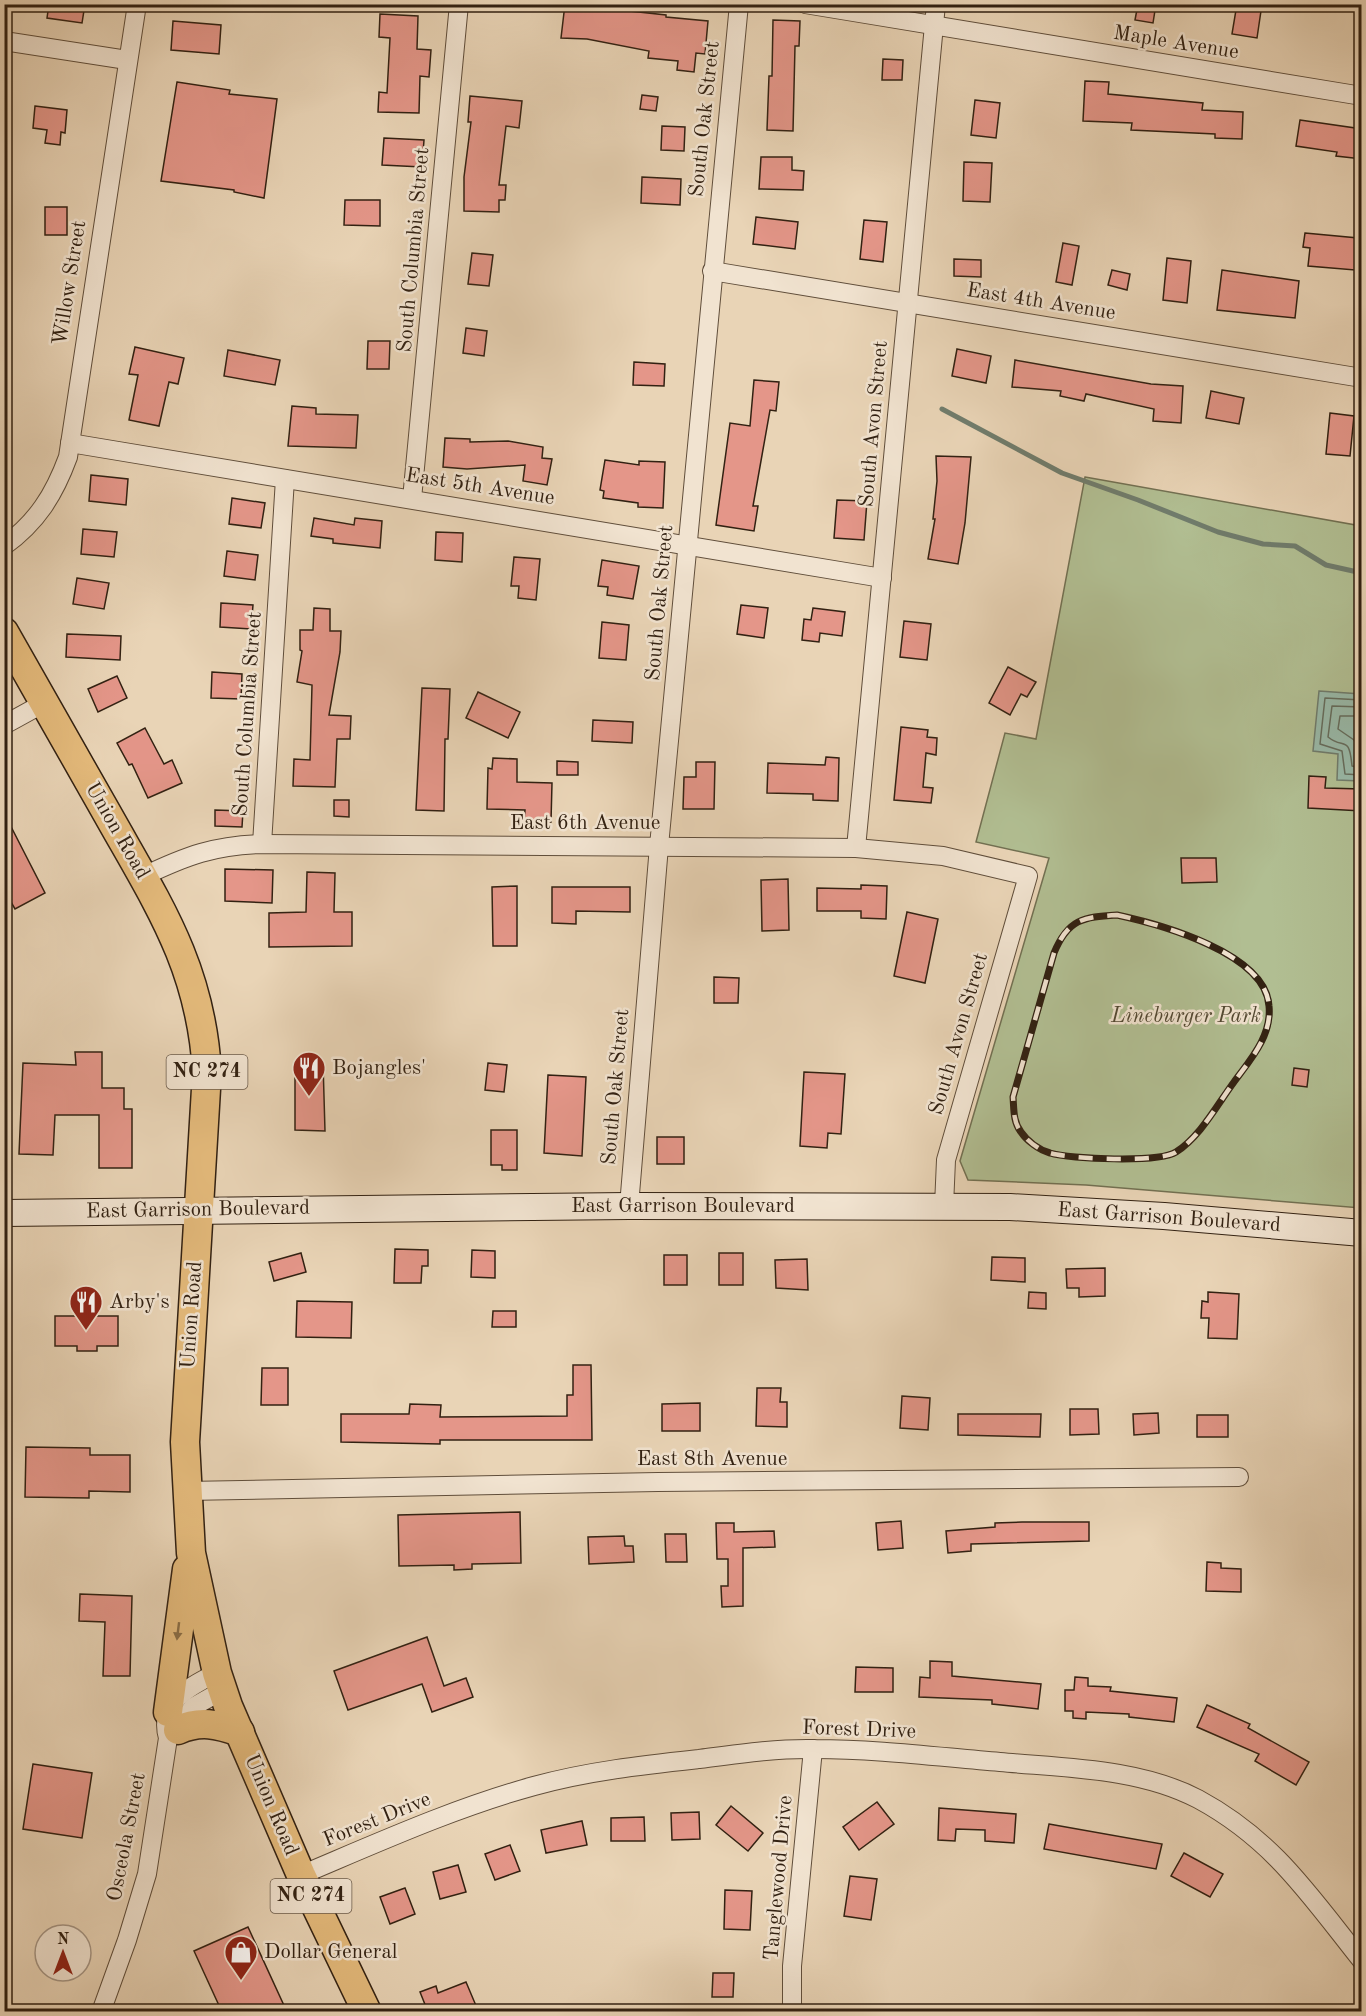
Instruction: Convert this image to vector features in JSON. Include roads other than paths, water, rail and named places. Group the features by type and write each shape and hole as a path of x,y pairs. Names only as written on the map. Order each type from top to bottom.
{"main road":[{"name":"Union Road","path":"4,632 144,876 184,958 198,999 205,1035 207,1085 201,1210 187,1398 186,1491 191,1552 220,1681 301,1875 367,2012"},
{"name":"East Garrison Boulevard","path":"4,1213 629,1206 944,1206 1164,1216 1362,1233"},
{"path":"191,1552 185,1579 171,1727 194,1723 215,1724 240,1732"}],"street":[{"name":"Willow Street","path":"4,546 27,529 40,515 60,478 70,443 137,4"},
{"name":"South Columbia Street","path":"412,499 459,4"},
{"name":"South Oak Street","path":"629,1206 659,846 739,4"},
{"name":"Maple Avenue","path":"805,4 1362,96"},
{"name":"South Avon Street","path":"856,848 936,4"},
{"path":"4,41 127,60"},
{"name":"East 4th Avenue","path":"712,271 1362,378"},
{"name":"East 5th Avenue","path":"70,443 882,578"},
{"name":"South Columbia Street","path":"262,844 285,479"},
{"path":"4,725 44,703"},
{"name":"East 6th Avenue","path":"144,876 201,851 262,844 856,848 943,856 1028,876"},
{"name":"South Avon Street","path":"944,1206 946,1161 1028,876"},
{"name":"East 8th Avenue","path":"186,1491 658,1482 1239,1477"},
{"name":"Osceola Street","path":"101,2012 127,1941 147,1874 171,1727 186,1689 220,1681"},
{"name":"Forest Drive","path":"301,1875 388,1839 534,1785 608,1769 751,1753 813,1749 1095,1770 1141,1779 1181,1791 1225,1815 1268,1847 1362,1961"},
{"name":"Tanglewood Drive","path":"792,2012 792,1966 813,1749"}],"water":[{"path":"1319,691 1361,694 1361,781 1337,780 1338,754 1313,751"}],"waterway":[{"path":"942,409 1062,473 1218,532 1263,544 1295,546 1326,565 1362,573"},
{"path":"1362,1485 1357,1519 1362,1546"}],"railway":[{"path":"1117,915 1183,934 1231,956 1250,971 1263,987 1269,1006 1267,1027 1259,1047 1208,1120 1193,1138 1176,1152 1152,1158 1134,1159 1094,1158 1050,1153 1034,1145 1018,1128 1014,1115 1013,1097 1059,942 1065,933 1078,922 1095,917 1117,915"}],"place":[{"name":"Bojangles'","path":"309,1097"},
{"name":"Arby's","path":"86,1331"},
{"name":"Dollar General","path":"241,1981"}],"park label":[{"name":"Lineburger Park","path":"1186,1016"}]}
